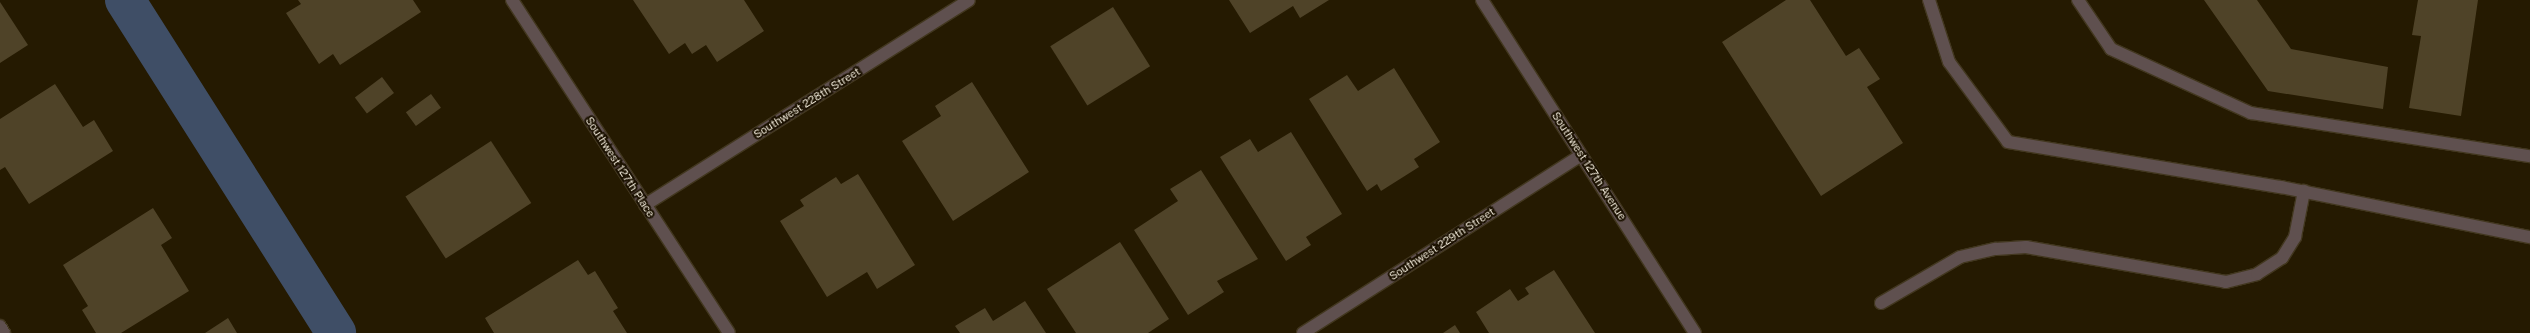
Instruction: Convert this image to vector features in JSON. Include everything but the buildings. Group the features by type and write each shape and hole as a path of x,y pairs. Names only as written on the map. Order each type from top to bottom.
{"street":[{"name":"Southwest 127th Place","path":"512,0 729,333"},
{"name":"Southwest 228th Street","path":"645,205 969,0"},
{"name":"Southwest 127th Avenue","path":"1482,0 1694,333"},
{"path":"1929,0 1949,62 2008,142 2304,192 2530,237"},
{"path":"2078,0 2111,49 2251,114 2530,156"},
{"name":"Southwest 229th Street","path":"1303,333 1582,155"},
{"path":"1881,303 1960,257 2004,249 2026,247 2226,282 2257,274 2282,258 2295,237 2304,192"},
{"path":"0,326 4,333"}],"waterway":[{"path":"125,0 336,333"}]}
